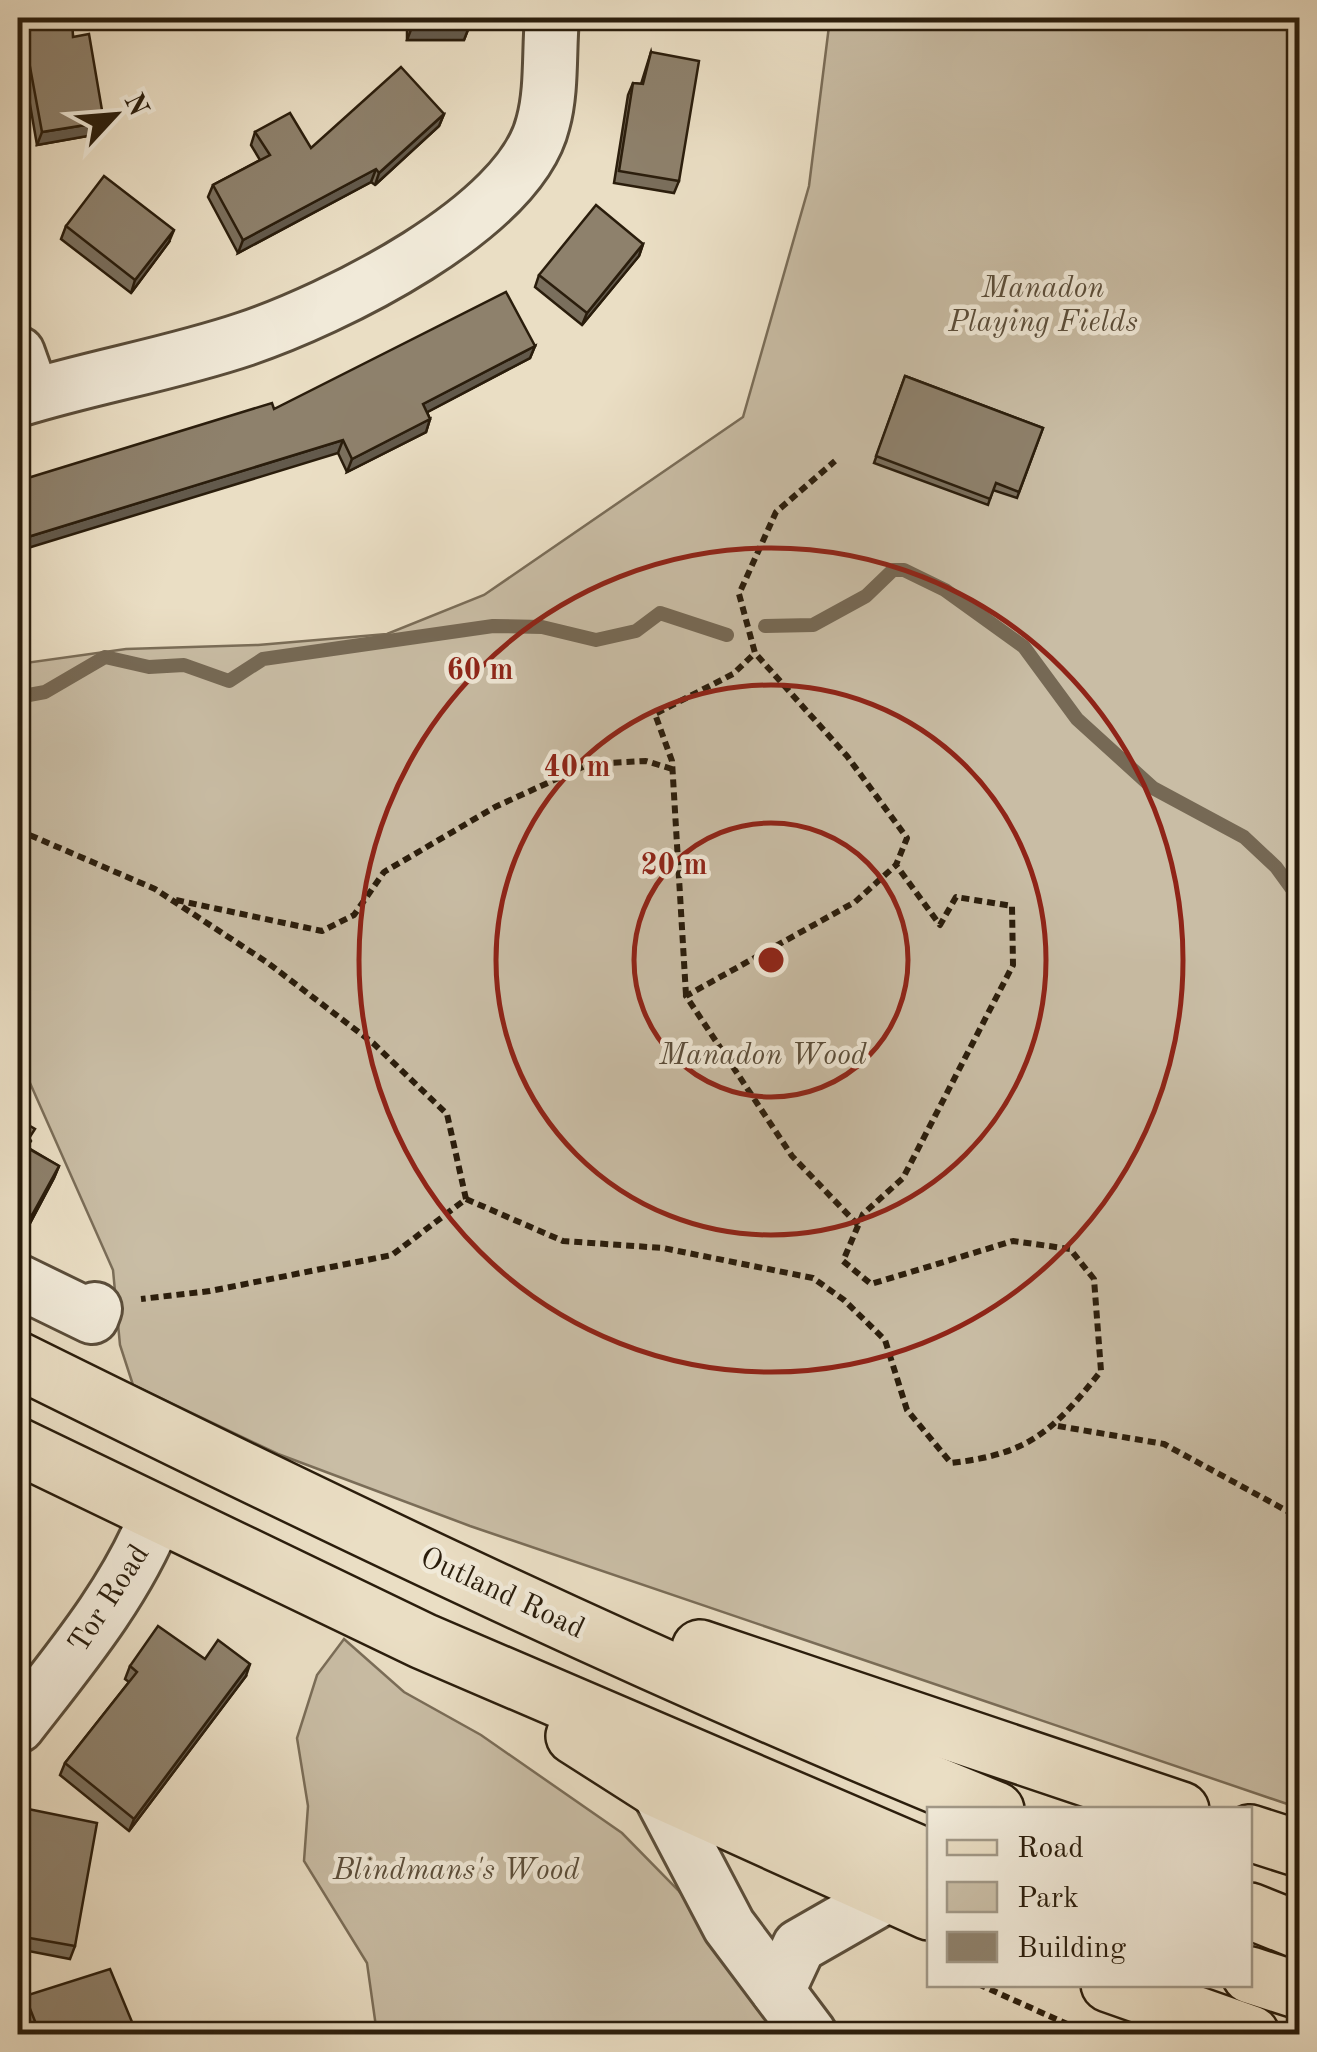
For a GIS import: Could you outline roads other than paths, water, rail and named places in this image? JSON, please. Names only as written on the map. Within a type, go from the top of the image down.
[{"type":"main road","name":"Outland Road","points":[[18,1360],[424,1556],[843,1746],[989,1807]]},
{"type":"main road","points":[[18,1446],[423,1641],[927,1857]]},
{"type":"main road","points":[[424,1556],[1172,1807]]},
{"type":"main road","points":[[423,1641],[657,1789],[909,1903]]},
{"type":"main road","points":[[1252,1834],[1300,1850]]},
{"type":"main road","points":[[1252,1912],[1300,1931]]},
{"type":"main road","points":[[1252,1976],[1300,1991]]},
{"type":"main road","points":[[1139,2006],[1251,2034]]},
{"type":"street","points":[[23,383],[242,340],[335,304],[479,216],[520,166],[543,125],[552,18]]},
{"type":"street","points":[[18,1281],[92,1317],[95,1309]]},
{"type":"street","name":"Tor Road","points":[[18,1726],[99,1620],[142,1550],[157,1514]]},
{"type":"street","points":[[657,1789],[729,1926],[810,2034]]},
{"type":"street","points":[[778,1991],[799,1946],[909,1903]]},
{"type":"waterway","points":[[765,626],[813,625],[866,596],[893,570],[904,570],[945,590],[1024,647],[1077,719],[1153,788],[1244,837],[1276,867],[1300,900]]},
{"type":"waterway","points":[[18,697],[45,692],[105,657],[149,667],[184,665],[229,681],[263,659],[493,626],[542,627],[596,640],[636,631],[660,613],[727,635]]},
{"type":"park label","name":"Manadon Playing Fields","points":[[1043,304]]},
{"type":"park label","name":"Manadon Wood","points":[[763,1054]]},
{"type":"park label","name":"Blindmans's Wood","points":[[456,1869]]}]
